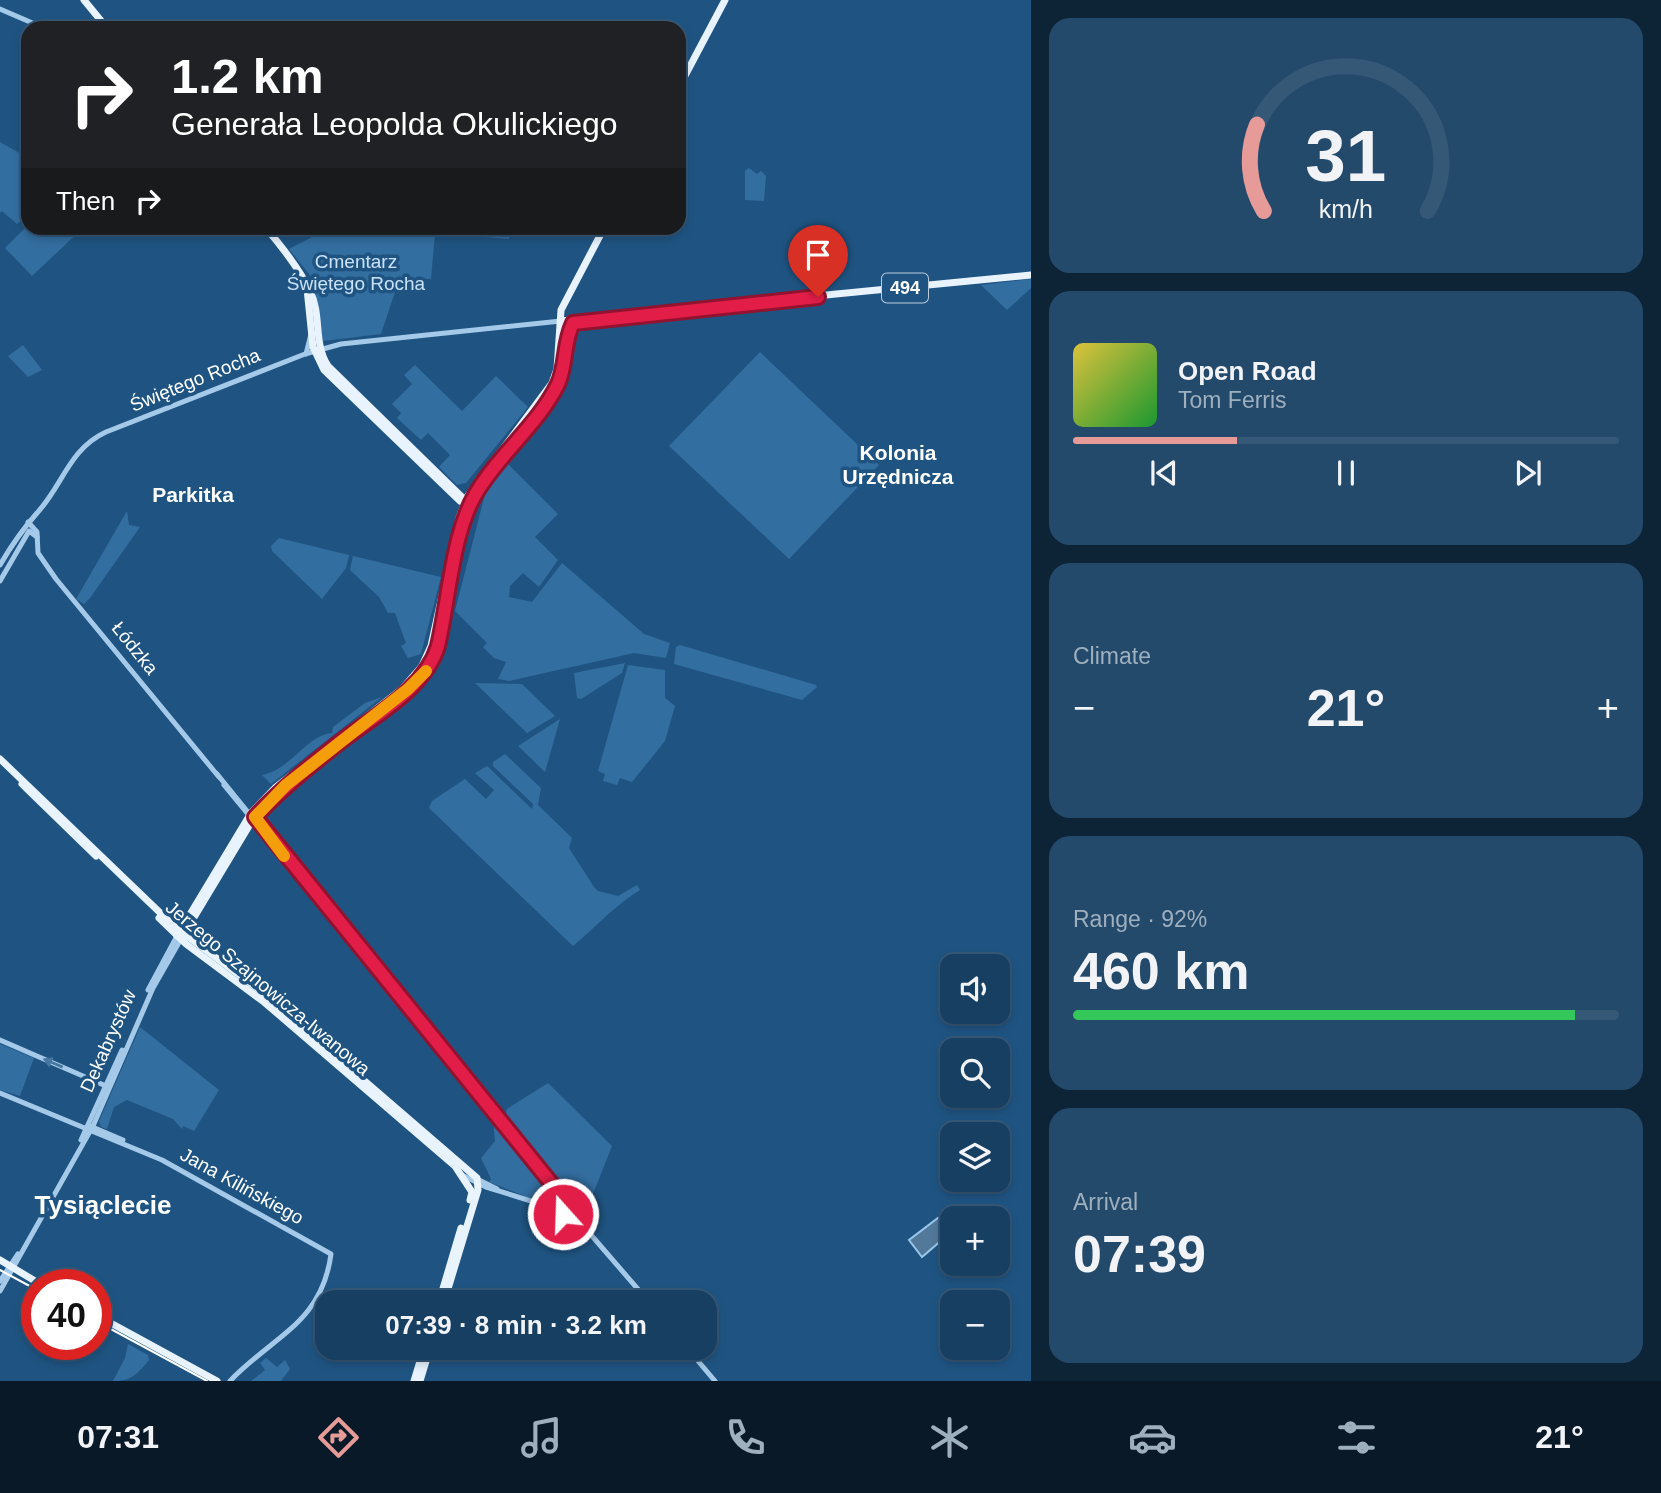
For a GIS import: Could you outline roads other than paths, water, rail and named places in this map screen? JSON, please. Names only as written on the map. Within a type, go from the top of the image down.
[{"type":"main road","points":[[84,0],[101,21]]},
{"type":"main road","points":[[686,74],[725,0]]},
{"type":"main road","points":[[272,235],[299,269],[312,296],[313,351],[454,493],[459,518]]},
{"type":"main road","points":[[181,935],[252,817],[286,785],[408,689],[425,671],[437,650],[467,503],[555,389],[562,370],[565,322],[563,308],[600,235]]},
{"type":"main road","name":"Świętego Rocha","points":[[565,322],[1031,275]]},
{"type":"main road","points":[[307,289],[313,351],[331,379],[467,503]]},
{"type":"main road","points":[[454,493],[465,491],[480,475],[552,383],[565,322]]},
{"type":"main road","points":[[181,935],[187,919],[252,817],[276,787],[401,689],[419,671],[431,648],[459,518],[480,475]]},
{"type":"main road","name":"Jerzego Szajnowicza-Iwanowa","points":[[0,759],[181,935]]},
{"type":"main road","name":"Jerzego Szajnowicza-Iwanowa","points":[[0,765],[181,935],[477,1181]]},
{"type":"main road","points":[[170,922],[187,919]]},
{"type":"main road","points":[[443,1290],[472,1192],[465,1173]]},
{"type":"main road","points":[[447,1290],[477,1181]]},
{"type":"main road","points":[[112,1324],[217,1381]]},
{"type":"main road","points":[[414,1381],[420,1360]]},
{"type":"main road","points":[[420,1381],[426,1360]]},
{"type":"street","points":[[0,9],[28,21]]},
{"type":"street","name":"Świętego Rocha","points":[[29,526],[83,445],[106,432],[313,351],[341,344],[565,322]]},
{"type":"street","name":"Świętego Rocha","points":[[313,351],[341,344]]},
{"type":"street","points":[[328,366],[331,348]]},
{"type":"street","points":[[0,565],[29,526]]},
{"type":"street","points":[[0,581],[29,526]]},
{"type":"street","name":"Łódzka","points":[[29,526],[37,537],[38,553],[56,579],[274,844],[565,1209]]},
{"type":"street","name":"Dekabrystów","points":[[0,1280],[7,1266],[18,1255],[90,1128],[153,988],[181,935]]},
{"type":"street","points":[[0,1040],[107,1088]]},
{"type":"street","name":"Jana Kilińskiego","points":[[0,1093],[166,1161],[331,1254],[326,1282],[312,1309],[230,1381]]},
{"type":"street","points":[[472,1192],[477,1181],[565,1209],[567,1218],[573,1214],[639,1290]]},
{"type":"street","name":"Dekabrystów","points":[[0,1291],[7,1266]]},
{"type":"street","points":[[697,1360],[715,1381]]},
{"type":"tram line","points":[[0,1270],[21,1281]]},
{"type":"tram line","points":[[112,1330],[207,1381]]},
{"type":"district","name":"Kolonia Urzędnicza","points":[[898,464]]},
{"type":"district","name":"Parkitka","points":[[193,494]]},
{"type":"district","name":"Tysiąclecie","points":[[103,1205]]},
{"type":"park label","name":"Cmentarz Świętego Rocha","points":[[356,272]]}]
